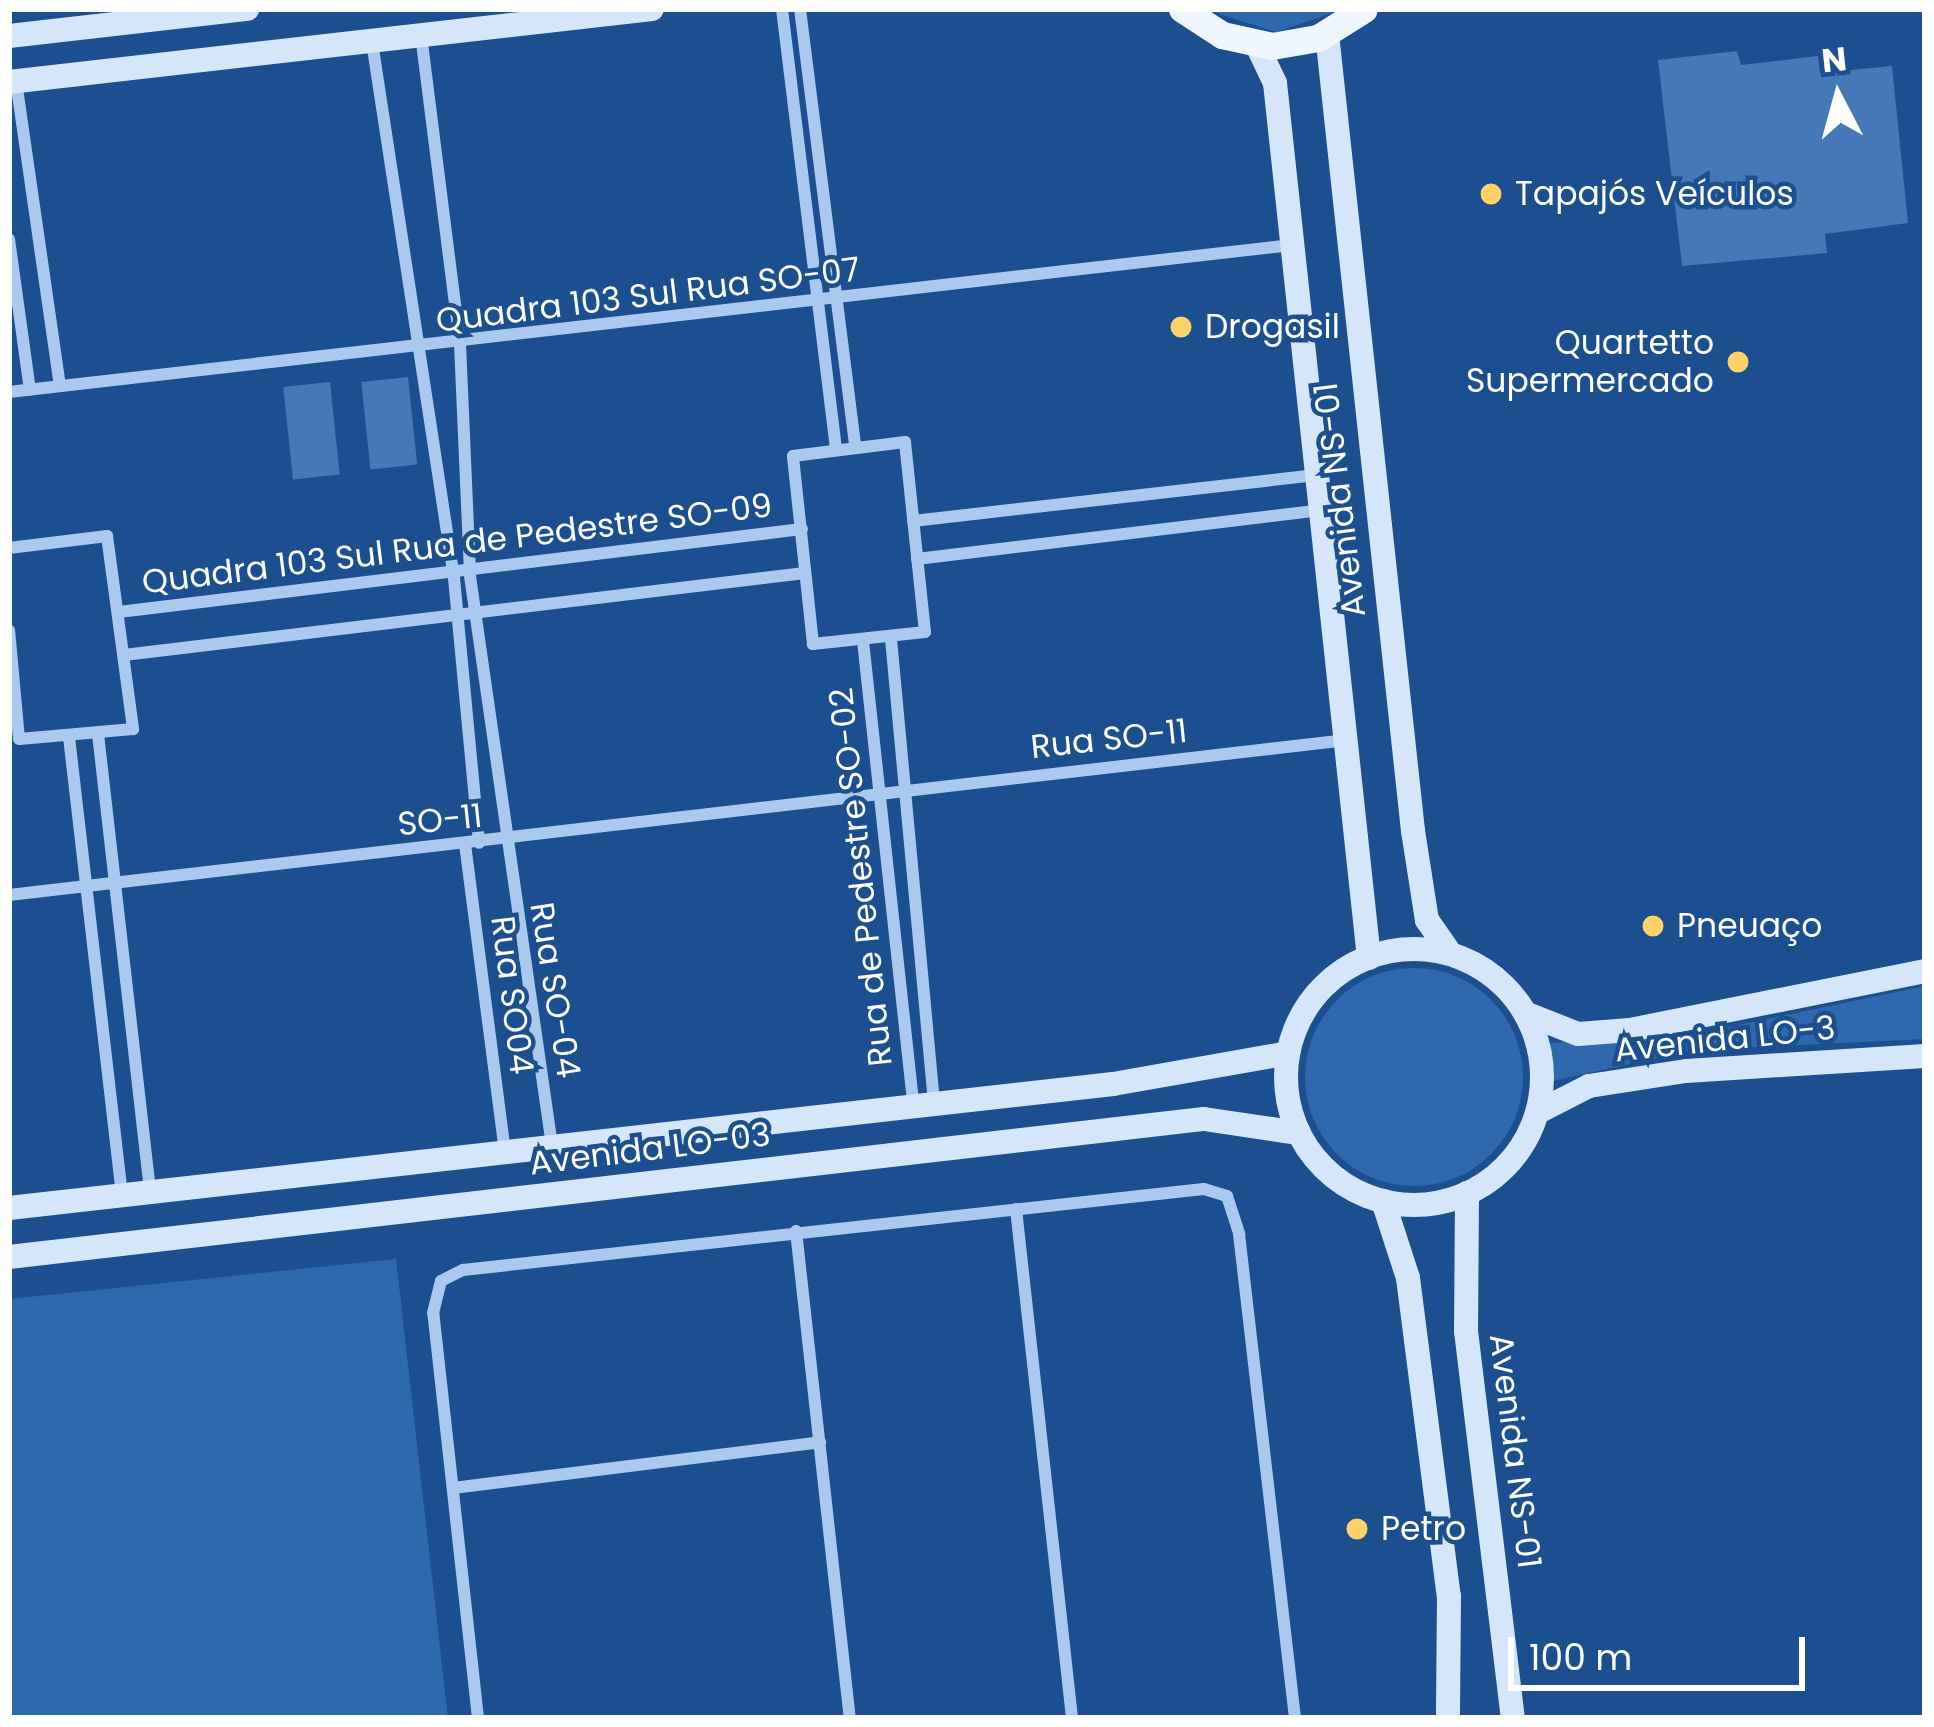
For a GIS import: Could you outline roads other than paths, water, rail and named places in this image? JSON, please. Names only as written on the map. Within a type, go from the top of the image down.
[{"type":"main road","points":[[1182,9],[1257,45],[1327,34],[1364,9]]},
{"type":"street","points":[[9,20],[10,36],[247,9]]},
{"type":"street","points":[[59,386],[13,81],[652,9]]},
{"type":"street","points":[[782,9],[822,303],[836,446]]},
{"type":"street","points":[[800,9],[856,444]]},
{"type":"street","name":"Avenida NS-01","points":[[1327,34],[1413,831],[1427,920],[1448,950]]},
{"type":"street","name":"Rua SO-04","points":[[421,35],[460,344],[474,611],[552,1147]]},
{"type":"street","name":"Rua SO04","points":[[372,40],[415,349],[459,614],[472,843],[505,1153]]},
{"type":"street","name":"Avenida NS-01","points":[[1257,45],[1275,83],[1369,958]]},
{"type":"street","points":[[9,239],[30,390]]},
{"type":"street","name":"Quadra 103 Sul Rua SO-07","points":[[9,392],[840,301],[1293,245]]},
{"type":"street","points":[[905,442],[926,632],[813,644],[793,456],[856,444],[905,442]]},
{"type":"street","points":[[913,521],[1319,475]]},
{"type":"street","points":[[917,559],[1323,510]]},
{"type":"street","name":"Quadra 103 Sul Rua de Pedestre SO-09","points":[[119,612],[454,578],[802,529]]},
{"type":"street","points":[[9,548],[106,536],[135,724],[98,734],[19,739],[9,632]]},
{"type":"street","name":"Quadra 103 Sul Rua de Pedestre SO-09","points":[[124,655],[806,573]]},
{"type":"street","name":"Rua de Pedestre SO-02","points":[[891,639],[923,1105]]},
{"type":"street","name":"Rua de Pedestre SO-02","points":[[863,641],[877,794],[923,1105]]},
{"type":"street","points":[[98,734],[150,1190]]},
{"type":"street","points":[[69,737],[122,1193]]},
{"type":"street","name":"Rua SO-11","points":[[877,794],[1347,740]]},
{"type":"street","name":"SO-11","points":[[9,895],[877,794]]},
{"type":"street","points":[[1448,950],[1501,982],[1527,1014],[1543,1078],[1538,1112],[1521,1149],[1467,1192],[1384,1201],[1336,1180],[1299,1133],[1288,1053],[1314,995],[1369,958],[1448,950]]},
{"type":"street","name":"Avenida LO-3","points":[[1527,1014],[1578,1034],[1630,1030],[1925,971]]},
{"type":"street","name":"Avenida LO-03","points":[[9,1208],[923,1105],[1288,1053]]},
{"type":"street","name":"Avenida LO-3","points":[[1538,1112],[1589,1086],[1686,1071],[1925,1056]]},
{"type":"street","name":"Avenida LO-03","points":[[9,1257],[1204,1119],[1299,1133]]},
{"type":"street","points":[[478,1718],[434,1313],[441,1281],[796,1231],[1204,1189],[1230,1200],[1294,1718]]},
{"type":"street","name":"Avenida NS-01","points":[[1467,1192],[1466,1331],[1514,1718]]},
{"type":"street","points":[[1384,1201],[1408,1278],[1441,1531],[1448,1718]]},
{"type":"street","points":[[1016,1209],[1072,1718]]},
{"type":"street","points":[[796,1231],[848,1718]]},
{"type":"street","points":[[453,1487],[820,1442]]},
{"type":"place","name":"Tapajós Veículos","points":[[1491,194]]},
{"type":"place","name":"Drogasil","points":[[1181,327]]},
{"type":"place","name":"Quartetto Supermercado","points":[[1738,362]]},
{"type":"place","name":"Pneuaço","points":[[1653,926]]},
{"type":"place","name":"Petro","points":[[1357,1529]]}]
